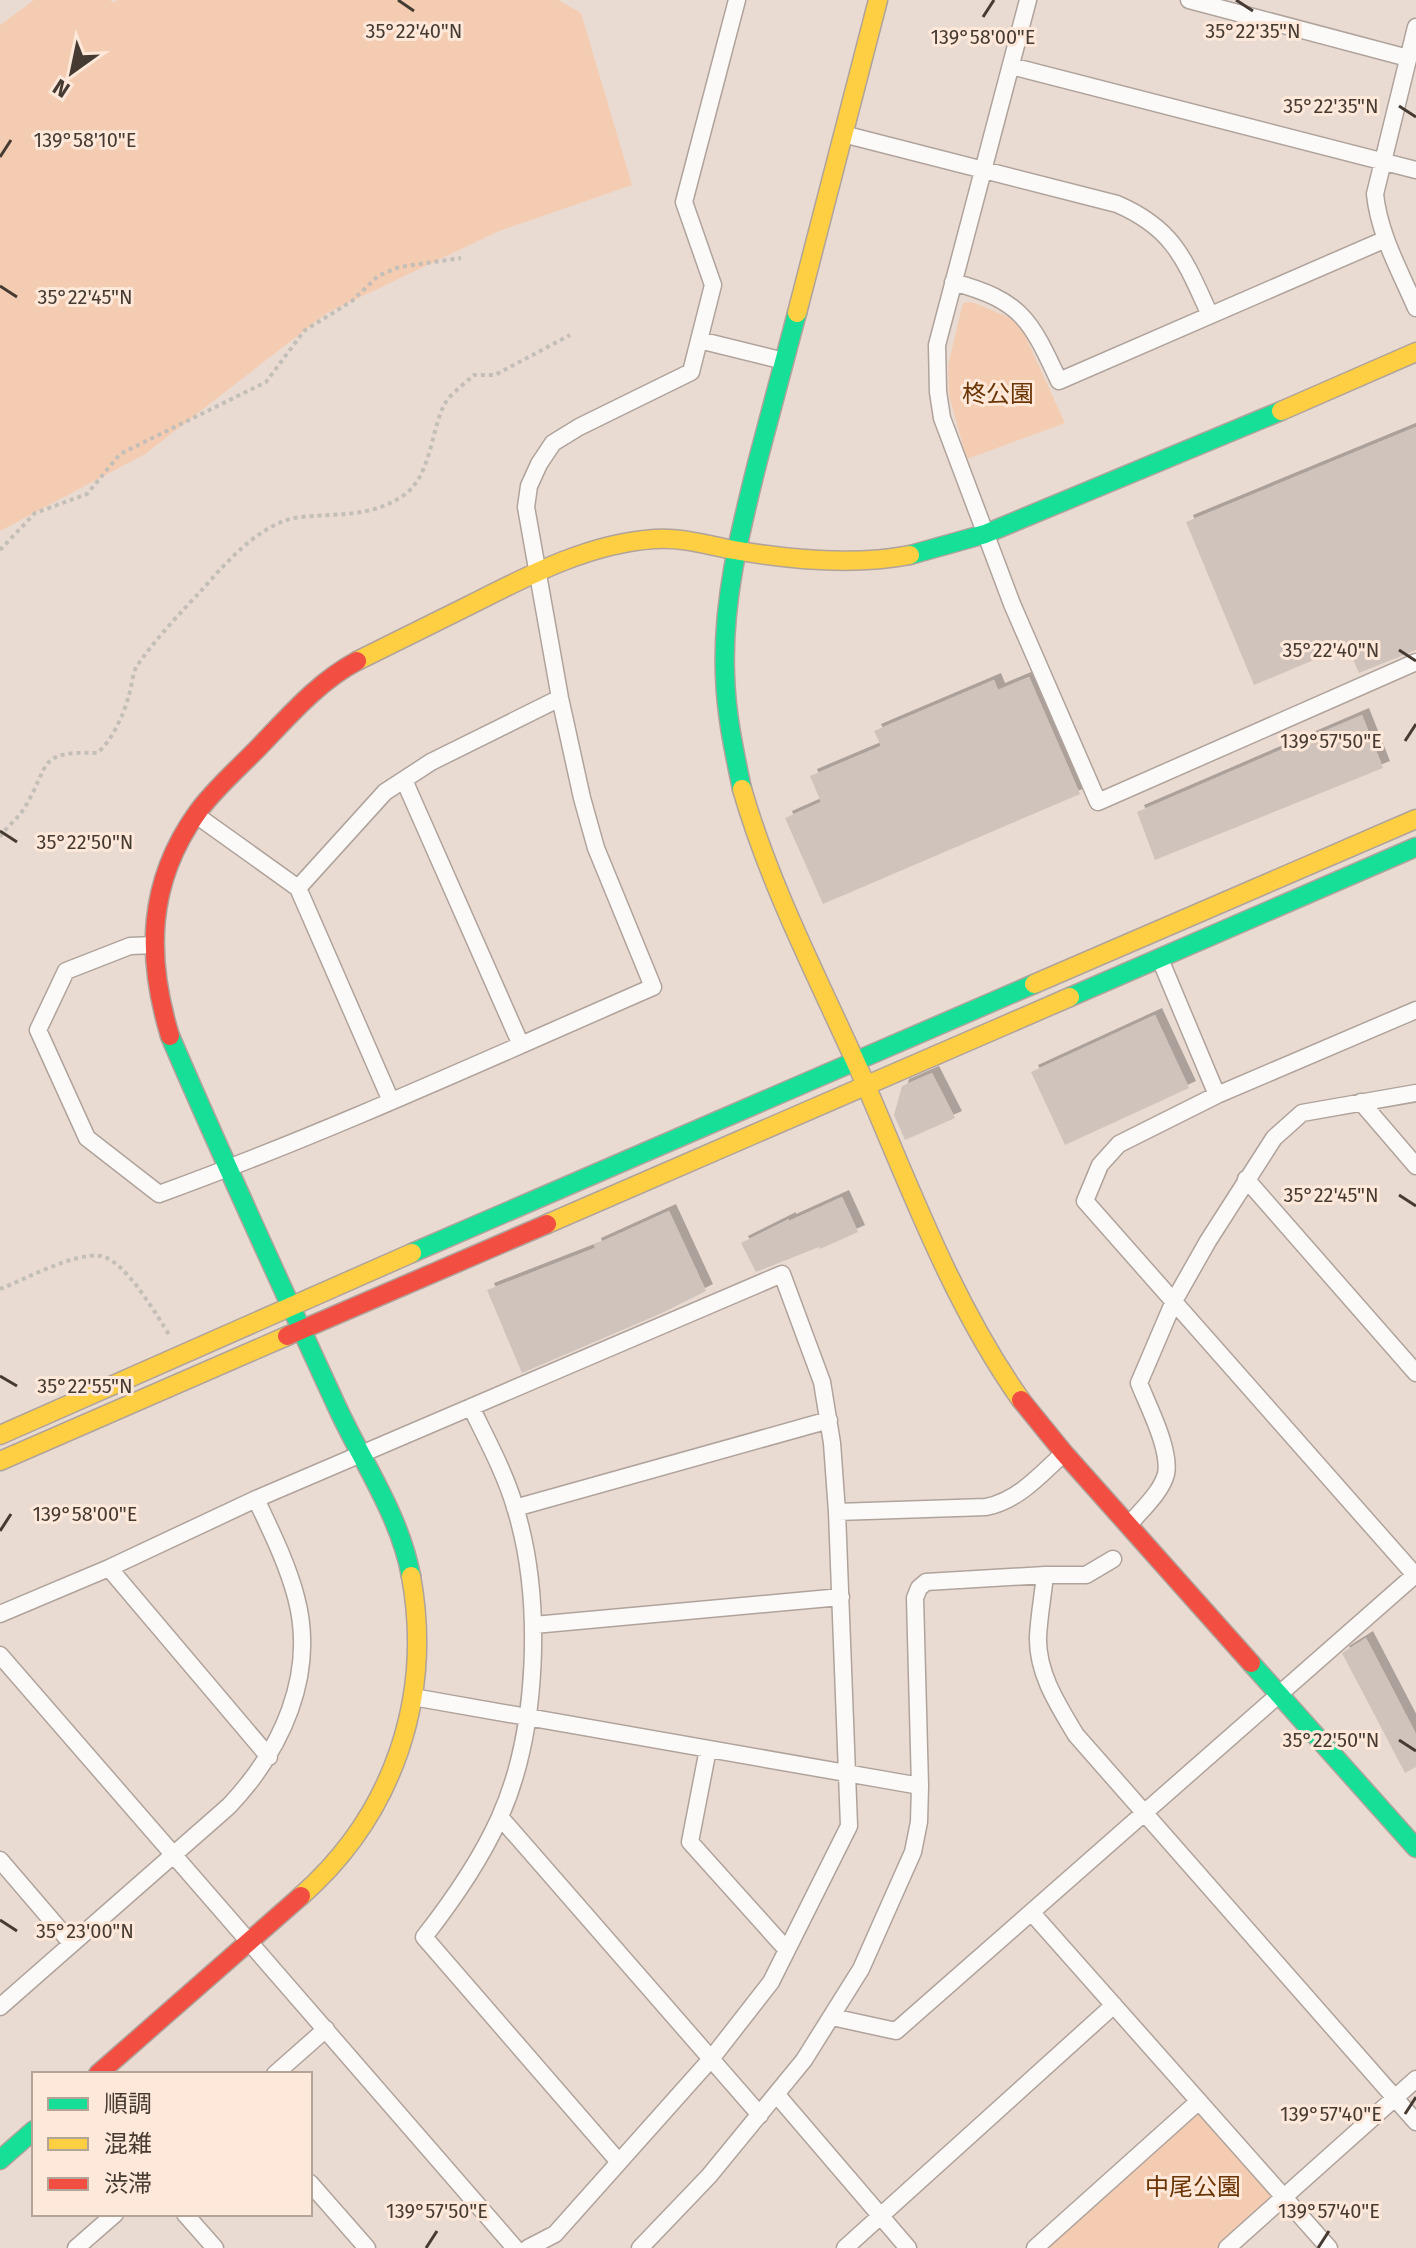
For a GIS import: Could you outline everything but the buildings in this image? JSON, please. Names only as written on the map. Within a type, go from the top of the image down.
[{"type":"street","points":[[155,945],[130,946],[66,971],[38,1030],[87,1138],[159,1194],[391,1101],[653,987],[596,848],[582,798],[560,698],[526,507],[529,486],[553,443],[691,372],[713,285],[684,202],[737,0]]},
{"type":"street","points":[[878,0],[735,550],[728,589],[724,658],[732,745],[756,841],[776,892],[967,1308],[1018,1395],[1064,1453],[1416,1848]]},
{"type":"street","points":[[1028,0],[937,345],[938,392],[942,418],[1012,604],[1098,802],[1416,662]]},
{"type":"street","points":[[1189,0],[1408,58]]},
{"type":"street","points":[[1416,27],[1375,194],[1386,239],[1416,308]]},
{"type":"street","points":[[1011,66],[1416,170]]},
{"type":"street","points":[[843,134],[1117,204],[1136,212],[1160,229],[1177,247],[1210,315]]},
{"type":"street","points":[[953,282],[1010,303],[1038,336],[1059,381],[1386,239]]},
{"type":"street","points":[[699,340],[784,361]]},
{"type":"street","points":[[100,2072],[320,1879],[352,1842],[378,1801],[399,1751],[413,1697],[418,1645],[415,1601],[400,1536],[290,1306],[169,1035],[160,998],[153,931],[156,907],[168,867],[196,815],[303,701],[348,666],[536,571],[620,544],[655,539],[689,540],[735,550],[839,561],[875,561],[908,555],[985,534],[1198,447],[1416,352]]},
{"type":"street","points":[[298,888],[385,792],[431,762],[560,698]]},
{"type":"street","points":[[404,780],[521,1045]]},
{"type":"street","points":[[196,815],[298,888],[391,1101]]},
{"type":"street","points":[[0,1435],[290,1306],[1416,819]]},
{"type":"street","points":[[0,1461],[1416,847]]},
{"type":"street","points":[[1160,959],[1217,1095]]},
{"type":"street","points":[[832,2017],[896,2031],[1416,1574],[1085,1201],[1100,1165],[1119,1144],[1217,1095],[1416,1010]]},
{"type":"street","points":[[1129,1525],[1156,1493],[1166,1474],[1166,1454],[1139,1383],[1174,1301],[1246,1179],[1274,1138],[1302,1113],[1416,1093]]},
{"type":"street","points":[[1361,1102],[1416,1166]]},
{"type":"street","points":[[1246,1179],[1416,1373]]},
{"type":"street","points":[[0,1614],[109,1568],[256,1499],[782,1274],[822,1382],[829,1420],[837,1512],[849,1826],[771,1982],[711,2059],[555,2234],[528,2248]]},
{"type":"street","points":[[471,1407],[496,1458],[515,1508],[531,1579],[534,1625],[526,1717],[500,1817],[463,1884],[424,1937],[619,2162]]},
{"type":"street","points":[[515,1508],[829,1420]]},
{"type":"street","points":[[837,1512],[1002,1504],[1017,1496],[1064,1453]]},
{"type":"street","points":[[0,2007],[229,1806],[269,1757],[295,1698],[301,1667],[302,1634],[289,1572],[256,1499]]},
{"type":"street","points":[[640,2248],[709,2176],[804,2060],[861,1969],[913,1852],[919,1822],[920,1786],[915,1598],[919,1588],[926,1582],[1086,1575],[1113,1559]]},
{"type":"street","points":[[109,1568],[269,1757]]},
{"type":"street","points":[[1045,1575],[1039,1656],[1048,1685],[1076,1735],[1416,2122]]},
{"type":"street","points":[[534,1625],[841,1597]]},
{"type":"street","points":[[0,1655],[515,2248]]},
{"type":"street","points":[[413,1697],[920,1786]]},
{"type":"street","points":[[708,1749],[690,1842],[787,1950]]},
{"type":"street","points":[[500,1817],[760,2115]]},
{"type":"street","points":[[0,1860],[72,1944]]},
{"type":"street","points":[[1032,1913],[1329,2248]]},
{"type":"street","points":[[845,2248],[1114,2005]]},
{"type":"street","points":[[277,2072],[326,2029]]},
{"type":"street","points":[[1227,2248],[1416,2079]]},
{"type":"street","points":[[777,2095],[908,2248]]},
{"type":"street","points":[[1035,2248],[1199,2101]]},
{"type":"street","points":[[0,2160],[32,2132]]},
{"type":"street","points":[[312,2185],[367,2248]]},
{"type":"street","points":[[76,2248],[113,2216]]},
{"type":"street","points":[[187,2216],[215,2248]]},
{"type":"path","points":[[0,550],[35,513],[87,494],[120,454],[266,382],[304,331],[352,301],[378,276],[399,267],[461,258]]},
{"type":"path","points":[[0,837],[26,805],[47,761],[64,753],[97,753],[102,749],[129,699],[138,665],[201,591],[250,543],[275,525],[298,517],[355,514],[403,496],[417,480],[443,407],[456,392],[474,375],[495,375],[570,335]]},
{"type":"path","points":[[0,1289],[78,1257],[103,1256],[124,1271],[182,1355]]},
{"type":"green space","points":[[34,0],[110,0],[114,3],[118,0],[558,0],[581,13],[632,185],[499,231],[327,313],[145,454],[0,531],[0,25]]},
{"type":"green space","name":"柊公園","points":[[972,302],[1008,317],[1022,329],[1065,423],[967,459],[949,396],[948,365],[963,303]]},
{"type":"green space","name":"中尾公園","points":[[1199,2101],[1284,2197],[1227,2248],[1035,2248]]},
{"type":"traffic: fast","points":[[742,789],[726,690],[729,593],[758,460],[797,313]]},
{"type":"traffic: fast","points":[[910,555],[985,534],[1281,411]]},
{"type":"traffic: fast","points":[[1070,997],[1416,847]]},
{"type":"traffic: fast","points":[[412,1253],[1034,984]]},
{"type":"traffic: fast","points":[[170,1036],[338,1409],[390,1511],[411,1576]]},
{"type":"traffic: fast","points":[[1251,1663],[1416,1848]]},
{"type":"traffic: fast","points":[[0,2160],[32,2132]]},
{"type":"traffic: slow","points":[[797,313],[878,0]]},
{"type":"traffic: slow","points":[[1281,411],[1416,352]]},
{"type":"traffic: slow","points":[[357,661],[560,562],[631,542],[675,539],[800,559],[866,560],[910,555]]},
{"type":"traffic: slow","points":[[742,789],[781,898],[933,1241],[973,1323],[1021,1400]]},
{"type":"traffic: slow","points":[[1034,984],[1416,819]]},
{"type":"traffic: slow","points":[[547,1224],[1070,997]]},
{"type":"traffic: slow","points":[[0,1435],[412,1253]]},
{"type":"traffic: slow","points":[[0,1461],[287,1336]]},
{"type":"traffic: slow","points":[[301,1896],[333,1864],[361,1828],[382,1791],[399,1751],[410,1709],[416,1666],[416,1621],[411,1576]]},
{"type":"traffic: jam","points":[[170,1036],[157,978],[156,921],[160,893],[180,839],[211,796],[293,711],[330,678],[357,661]]},
{"type":"traffic: jam","points":[[287,1336],[547,1224]]},
{"type":"traffic: jam","points":[[1021,1400],[1064,1453],[1251,1663]]},
{"type":"traffic: jam","points":[[100,2072],[301,1896]]}]
